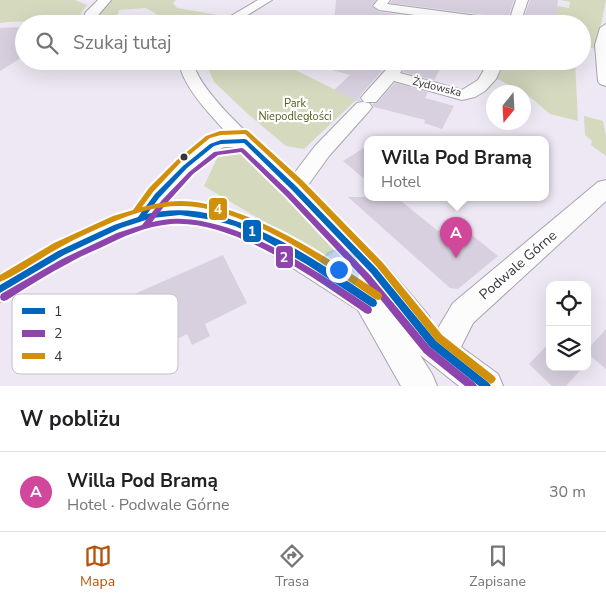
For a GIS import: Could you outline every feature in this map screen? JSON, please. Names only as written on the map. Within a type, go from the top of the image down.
[{"type":"street","points":[[90,15],[105,0]]},
{"type":"street","points":[[428,15],[435,0]]},
{"type":"street","points":[[517,15],[522,0]]},
{"type":"street","points":[[240,2],[261,3]]},
{"type":"street","points":[[239,15],[261,3]]},
{"type":"street","points":[[381,3],[417,15]]},
{"type":"street","points":[[606,28],[602,44],[606,81]]},
{"type":"street","points":[[187,70],[194,82],[245,141],[374,270],[438,348]]},
{"type":"street","points":[[294,188],[306,176],[322,151],[395,70]]},
{"type":"street","name":"Żydowska","points":[[391,75],[462,95],[478,91],[489,78],[493,70]]},
{"type":"street","points":[[140,219],[157,196],[174,178],[212,145],[221,142],[245,141]]},
{"type":"street","name":"Podwale Górne","points":[[438,348],[463,314],[606,188]]},
{"type":"street","points":[[0,289],[61,253],[119,226],[140,219],[180,213],[221,217],[242,225],[272,241],[366,299],[438,348],[486,386]]},
{"type":"street","points":[[366,299],[420,386]]},
{"type":"green space","points":[[0,0],[75,0],[87,5],[81,15],[15,15],[15,22],[0,23]]},
{"type":"green space","points":[[108,0],[176,0],[173,3],[177,8],[218,15],[158,15],[146,8],[119,10],[118,15],[98,15]]},
{"type":"green space","points":[[560,0],[606,0],[596,49],[591,48],[591,15],[554,15],[557,6],[569,8],[570,2]]},
{"type":"green space","name":"Park Niepodległości","points":[[209,70],[295,70],[356,100],[304,149],[286,146],[214,82]]},
{"type":"green space","points":[[502,70],[575,70],[578,121],[550,114],[531,98],[531,85],[509,85],[497,79]]},
{"type":"green space","points":[[584,116],[603,121],[606,136],[606,156],[591,145],[592,141],[585,135]]},
{"type":"green space","points":[[242,151],[335,251],[325,258],[204,186],[219,154]]},
{"type":"building","points":[[336,0],[376,0],[371,6],[379,12],[400,15],[335,15]]},
{"type":"building","points":[[392,0],[514,0],[509,15],[484,15],[390,3]]},
{"type":"building","points":[[530,0],[558,0],[556,15],[525,15]]},
{"type":"building","points":[[15,27],[15,62],[0,71],[0,28]]},
{"type":"building","points":[[332,70],[383,70],[362,93],[359,98],[361,101],[357,101],[334,90],[350,75]]},
{"type":"building","points":[[404,70],[440,70],[434,80],[403,72]]},
{"type":"building","points":[[395,83],[428,92],[425,98],[454,106],[442,129],[424,123],[425,120],[374,107],[372,104],[377,103]]},
{"type":"building","points":[[364,148],[364,178],[343,161]]},
{"type":"building","points":[[348,197],[364,197],[364,201],[401,201],[438,231],[442,229],[452,237],[463,228],[498,256],[458,289],[450,288]]},
{"type":"building","points":[[223,255],[247,303],[205,324],[210,336],[192,345],[187,334],[178,339],[178,294],[134,294]]},
{"type":"building","points":[[606,329],[606,369],[591,356],[591,346]]},
{"type":"building","points":[[546,346],[546,371],[579,371],[566,386],[552,386],[529,364]]},
{"type":"transit line","name":"4","points":[[0,279],[57,245],[115,218],[135,212],[151,190],[179,161],[208,137],[220,133],[246,132],[300,182],[380,265],[439,338],[491,379]]},
{"type":"transit line","name":"1","points":[[0,289],[61,253],[119,226],[140,219],[157,196],[185,167],[212,145],[221,142],[245,141],[294,188],[374,271],[433,344],[486,386]]},
{"type":"transit line","name":"2","points":[[4,297],[65,261],[122,234],[144,227],[191,173],[216,153],[242,150],[288,194],[367,277],[427,350],[472,386]]},
{"type":"transit line","name":"4","points":[[113,219],[161,205],[181,203],[215,208],[264,227],[336,268],[378,296]]},
{"type":"transit line","name":"1","points":[[116,227],[143,218],[180,212],[213,217],[261,235],[309,261],[373,303]]},
{"type":"transit line","name":"2","points":[[119,235],[145,227],[181,221],[213,226],[236,234],[283,256],[368,310]]},
{"type":"place","name":"Willa Pod Bramą","points":[[456,258]]}]
